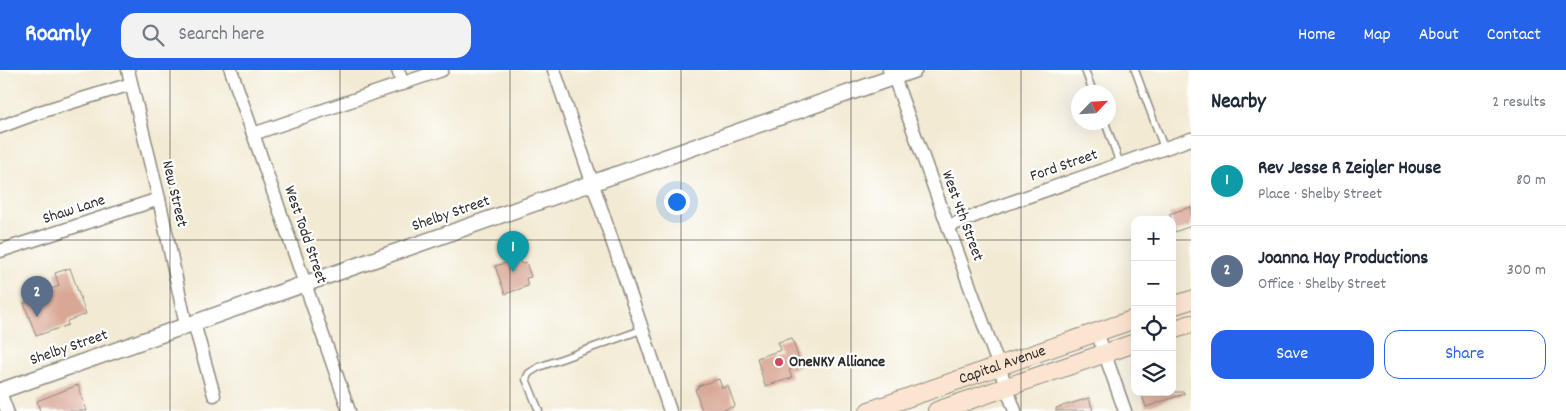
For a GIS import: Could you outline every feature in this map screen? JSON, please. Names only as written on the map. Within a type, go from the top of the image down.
[{"type":"main road","points":[[1176,305],[1191,300]]},
{"type":"main road","name":"Capital Avenue","points":[[869,411],[1131,320]]},
{"type":"main road","points":[[1176,329],[1191,324]]},
{"type":"main road","name":"Capital Avenue","points":[[937,411],[1131,344]]},
{"type":"street","name":"New Street","points":[[128,70],[190,324],[214,395]]},
{"type":"street","name":"West Todd Street","points":[[231,70],[349,411]]},
{"type":"street","points":[[398,70],[403,84]]},
{"type":"street","points":[[253,134],[442,70]]},
{"type":"street","points":[[554,70],[670,411]]},
{"type":"street","name":"Shelby Street","points":[[0,391],[591,183],[892,72],[914,70]]},
{"type":"street","name":"West 4th Street","points":[[892,72],[1015,411]]},
{"type":"street","points":[[0,127],[40,112],[131,84]]},
{"type":"street","name":"Ford Street","points":[[949,226],[1191,139]]},
{"type":"street","name":"Shaw Lane","points":[[0,251],[158,199]]},
{"type":"street","points":[[1097,332],[1125,411]]},
{"type":"street","points":[[0,391],[7,411]]},
{"type":"lane","points":[[1085,70],[1090,85]]},
{"type":"lane","points":[[1135,70],[1164,148]]},
{"type":"lane","points":[[1108,130],[1120,164]]},
{"type":"lane","points":[[538,411],[526,379],[528,373],[539,367],[641,330]]},
{"type":"building","points":[[1191,207],[1191,226],[1176,232],[1176,216],[1170,216],[1169,214]]},
{"type":"building","points":[[519,259],[521,264],[526,262],[531,277],[526,278],[528,286],[505,294],[495,266]]},
{"type":"building","points":[[70,268],[86,314],[67,321],[68,325],[36,336],[24,303],[39,298],[38,294],[59,286],[55,273]]},
{"type":"building","name":"OneNKY Alliance","points":[[792,338],[801,366],[789,370],[792,378],[765,386],[757,358],[781,350],[778,342]]},
{"type":"building","points":[[719,379],[722,388],[728,386],[735,406],[720,411],[702,411],[695,389],[698,386]]},
{"type":"building","points":[[78,385],[87,411],[40,411],[37,401]]},
{"type":"building","points":[[1176,392],[1184,392],[1184,394],[1146,407],[1142,396],[1176,396]]},
{"type":"building","points":[[1089,398],[1093,411],[1056,411],[1056,408]]},
{"type":"place","name":"Rev Jesse R Zeigler House","points":[[513,272]]},
{"type":"place","name":"Joanna Hay Productions","points":[[37,317]]},
{"type":"place","name":"OneNKY Alliance","points":[[779,362]]}]
